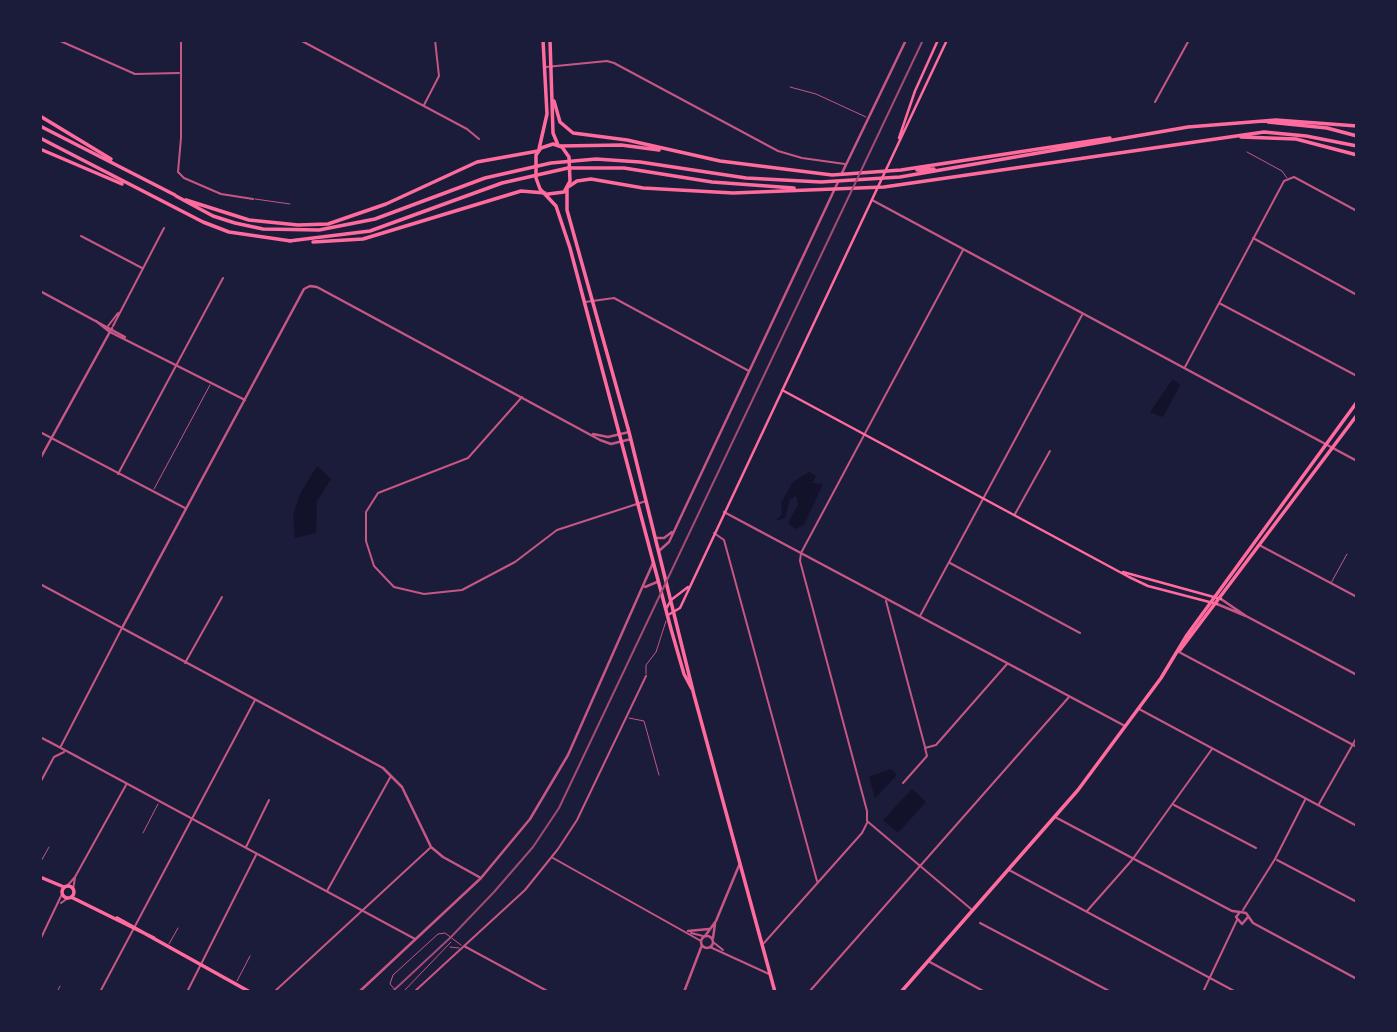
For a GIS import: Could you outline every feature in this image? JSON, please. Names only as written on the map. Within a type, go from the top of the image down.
[{"type":"main road","points":[[543,40],[547,114],[538,150],[536,174],[556,206],[585,302],[684,674],[694,695]]},
{"type":"main road","points":[[550,40],[553,66],[553,135],[570,162],[567,210],[631,439],[694,695],[775,992]]},
{"type":"main road","points":[[896,148],[915,91],[938,40]]},
{"type":"main road","points":[[668,615],[680,608],[947,40]]},
{"type":"main road","points":[[554,101],[560,122],[573,133],[627,140],[720,161],[832,175],[892,172],[1188,127],[1255,121],[1357,127]]},
{"type":"main road","points":[[40,117],[213,216],[263,229],[319,230],[347,226],[395,213],[514,170],[580,160],[640,162],[768,180],[889,178],[1188,127]]},
{"type":"main road","points":[[1255,121],[1327,128],[1357,136]]},
{"type":"main road","points":[[40,126],[135,173]]},
{"type":"main road","points":[[40,149],[229,232],[289,241],[363,239],[521,191],[558,195],[577,181],[591,179],[678,190],[733,193],[826,190],[884,187],[1273,132],[1357,146]]},
{"type":"main road","points":[[1228,137],[1296,139],[1357,156]]},
{"type":"main road","points":[[40,138],[144,193]]},
{"type":"main road","points":[[176,196],[221,214],[250,220],[298,225],[328,223],[386,204],[477,162],[538,150],[552,144],[621,145],[685,154]]},
{"type":"main road","points":[[901,170],[967,166]]},
{"type":"main road","points":[[289,241],[370,231],[520,178],[580,168],[624,168],[712,182],[813,190]]},
{"type":"main road","points":[[782,390],[1149,586],[1217,604]]},
{"type":"main road","points":[[1179,652],[1186,635],[1357,402]]},
{"type":"main road","points":[[901,992],[1055,817],[1357,415]]},
{"type":"main road","points":[[1123,572],[1221,599]]},
{"type":"main road","points":[[666,609],[671,600],[688,587]]},
{"type":"main road","points":[[40,877],[66,887],[81,900],[250,992]]},
{"type":"main road","points":[[55,885],[62,893],[71,894]]},
{"type":"main road","points":[[62,893],[66,887]]},
{"type":"street","points":[[58,40],[135,74],[181,73]]},
{"type":"street","points":[[181,40],[181,138],[178,172],[184,178],[221,194],[253,199]]},
{"type":"street","points":[[300,40],[467,129],[479,139]]},
{"type":"street","points":[[424,106],[439,76],[435,40]]},
{"type":"street","points":[[659,551],[668,544],[906,40]]},
{"type":"street","points":[[1155,102],[1189,40]]},
{"type":"street","points":[[546,67],[614,63],[786,154],[846,164]]},
{"type":"street","points":[[1184,368],[1288,177],[1357,211]]},
{"type":"street","points":[[872,200],[1357,461]]},
{"type":"street","points":[[40,459],[164,228]]},
{"type":"street","points":[[81,236],[143,268]]},
{"type":"street","points":[[1253,238],[1357,295]]},
{"type":"street","points":[[763,944],[862,833],[867,821],[867,810],[800,561],[801,553],[964,249]]},
{"type":"street","points":[[118,474],[223,278]]},
{"type":"street","points":[[61,746],[304,289],[317,287],[607,443],[631,439]]},
{"type":"street","points":[[40,291],[245,400]]},
{"type":"street","points":[[585,302],[614,298],[750,371]]},
{"type":"street","points":[[1219,303],[1356,376]]},
{"type":"street","points":[[920,617],[1083,313]]},
{"type":"street","points":[[522,397],[468,458],[378,493],[366,512],[366,541],[373,566],[394,587],[424,594],[462,590],[515,562],[557,530],[647,501]]},
{"type":"street","points":[[40,432],[186,509]]},
{"type":"street","points":[[593,434],[608,437],[629,432]]},
{"type":"street","points":[[1015,514],[1050,451]]},
{"type":"street","points":[[724,512],[1125,726]]},
{"type":"street","points":[[656,537],[667,537],[674,530]]},
{"type":"street","points":[[715,533],[724,540],[817,881]]},
{"type":"street","points":[[1261,546],[1357,597]]},
{"type":"street","points":[[359,992],[481,878],[530,819],[553,783],[645,587],[654,562]]},
{"type":"street","points":[[949,562],[1080,633]]},
{"type":"street","points":[[645,587],[659,583]]},
{"type":"street","points":[[40,584],[391,775],[402,787],[431,847],[443,858],[481,878]]},
{"type":"street","points":[[185,663],[222,597]]},
{"type":"street","points":[[885,598],[927,755],[903,783]]},
{"type":"street","points":[[1221,599],[1247,616],[1357,675]]},
{"type":"street","points":[[1217,604],[1247,616]]},
{"type":"street","points":[[1179,652],[1357,747]]},
{"type":"street","points":[[925,748],[936,745],[1007,664]]},
{"type":"street","points":[[414,992],[526,890],[552,858],[577,820],[646,676]]},
{"type":"street","points":[[809,992],[1069,696]]},
{"type":"street","points":[[100,992],[255,700]]},
{"type":"street","points":[[1138,709],[1357,826]]},
{"type":"street","points":[[40,737],[61,746],[78,758]]},
{"type":"street","points":[[1318,805],[1357,737]]},
{"type":"street","points":[[48,741],[415,939]]},
{"type":"street","points":[[51,744],[54,757]]},
{"type":"street","points":[[1086,912],[1132,860],[1213,748]]},
{"type":"street","points":[[40,783],[54,757],[65,752]]},
{"type":"street","points":[[327,891],[391,775]]},
{"type":"street","points":[[66,887],[75,877],[127,784]]},
{"type":"street","points":[[1203,992],[1236,927],[1240,912],[1247,906],[1275,859],[1306,799]]},
{"type":"street","points":[[246,848],[269,800]]},
{"type":"street","points":[[1173,805],[1255,848]]},
{"type":"street","points":[[1055,817],[1132,860],[1232,911],[1248,916],[1253,923],[1357,979]]},
{"type":"street","points":[[867,821],[972,910]]},
{"type":"street","points":[[274,992],[431,847]]},
{"type":"street","points":[[187,992],[256,854]]},
{"type":"street","points":[[552,858],[689,932],[709,947],[724,951],[770,974]]},
{"type":"street","points":[[1275,859],[1357,902]]},
{"type":"street","points":[[684,992],[699,958],[705,936],[716,920],[740,863]]},
{"type":"street","points":[[1008,869],[1236,992]]},
{"type":"street","points":[[60,903],[71,894],[75,877]]},
{"type":"street","points":[[40,940],[60,903],[62,893]]},
{"type":"street","points":[[1244,923],[1248,916],[1247,906]]},
{"type":"street","points":[[1232,911],[1237,919],[1244,923]]},
{"type":"street","points":[[699,958],[713,941],[716,920]]},
{"type":"street","points":[[981,923],[1111,992]]},
{"type":"street","points":[[1236,927],[1253,923]]},
{"type":"street","points":[[689,932],[711,928]]},
{"type":"street","points":[[689,932],[705,936],[724,951]]},
{"type":"street","points":[[463,946],[549,992]]},
{"type":"street","points":[[928,961],[985,992]]},
{"type":"lane","points":[[790,87],[816,94],[868,118]]},
{"type":"lane","points":[[1247,152],[1288,177]]},
{"type":"lane","points":[[253,199],[290,204]]},
{"type":"lane","points":[[153,491],[212,382]]},
{"type":"lane","points":[[1331,583],[1346,554]]},
{"type":"lane","points":[[646,676],[646,665],[656,652],[668,615]]},
{"type":"lane","points":[[626,717],[644,722],[659,775]]},
{"type":"lane","points":[[143,833],[159,802]]},
{"type":"lane","points":[[40,863],[49,847]]},
{"type":"lane","points":[[168,946],[178,928]]},
{"type":"lane","points":[[397,992],[390,984],[393,975],[438,934],[445,933],[463,946]]},
{"type":"lane","points":[[403,992],[404,988],[448,948],[452,940]]},
{"type":"lane","points":[[448,948],[460,948]]},
{"type":"lane","points":[[236,983],[250,956]]},
{"type":"lane","points":[[57,992],[60,986]]},
{"type":"lane","points":[[394,989],[404,988]]},
{"type":"shaded area","points":[[1173,379],[1180,385],[1163,417],[1150,412]]},
{"type":"shaded area","points":[[317,466],[331,479],[317,501],[316,533],[295,538],[293,515],[300,494]]},
{"type":"shaded area","points":[[809,472],[816,476],[812,483],[823,484],[804,525],[795,529],[788,523],[798,504],[796,496],[790,499],[785,518],[776,521],[782,514],[781,503],[793,482]]},
{"type":"shaded area","points":[[891,769],[897,775],[875,798],[869,777]]},
{"type":"shaded area","points":[[912,789],[926,802],[898,833],[883,820]]},
{"type":"railway","points":[[392,992],[494,892],[533,847],[559,808],[923,40]]}]
